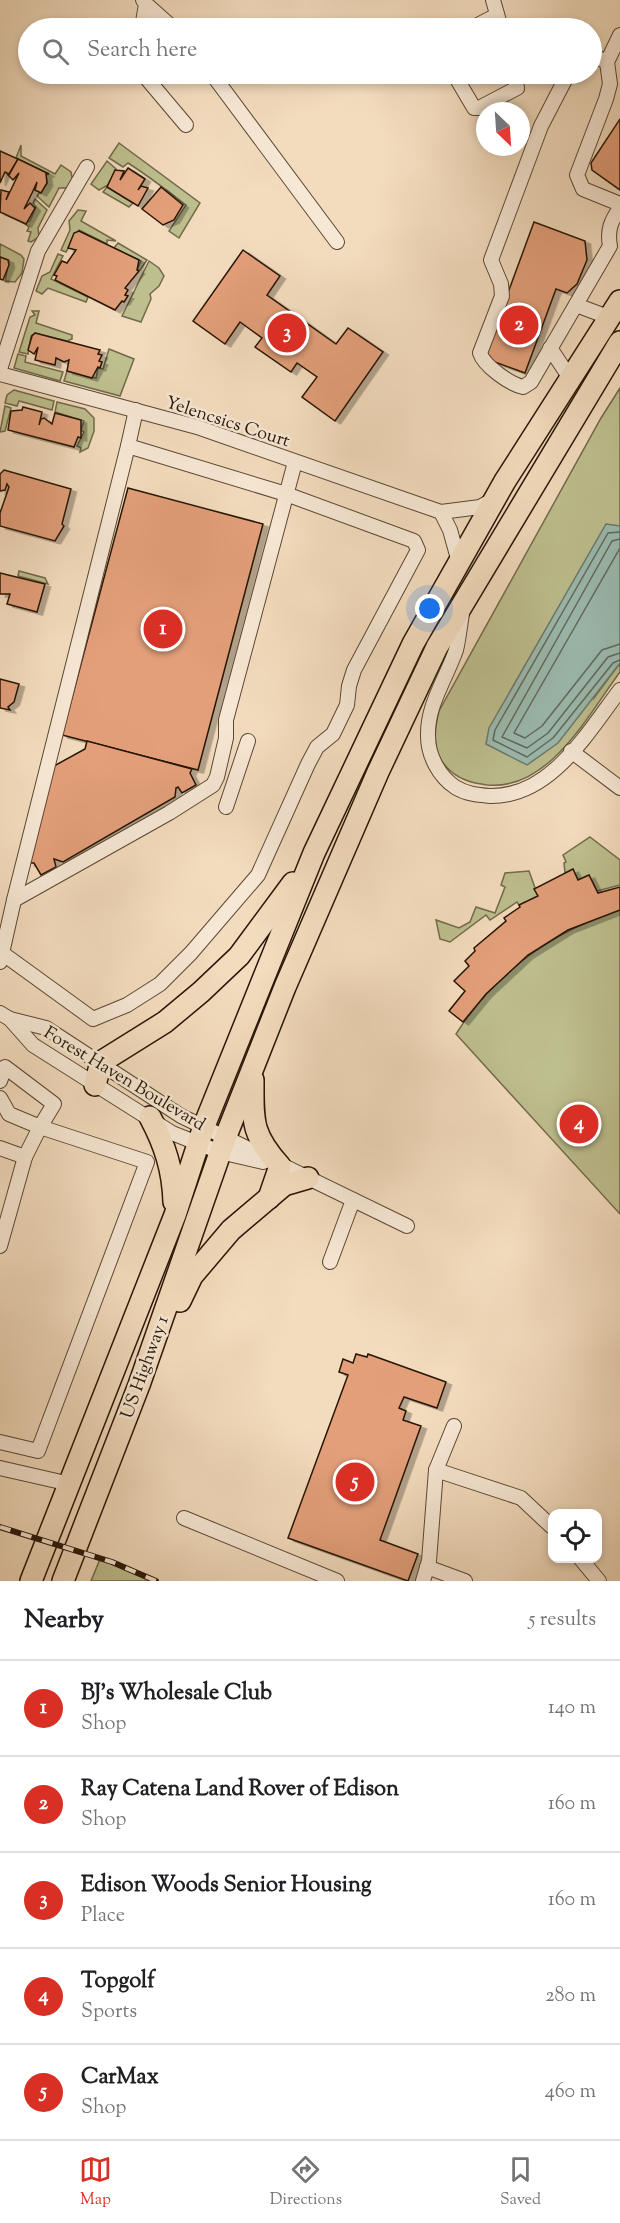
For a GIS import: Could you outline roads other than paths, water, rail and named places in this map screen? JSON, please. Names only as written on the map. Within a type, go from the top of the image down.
[{"type":"highway","points":[[31,1581],[175,1215],[201,1136],[314,853],[413,644],[494,499],[614,309]]},
{"type":"highway","name":"US Highway 1","points":[[63,1581],[139,1385],[223,1144],[285,987],[378,772],[437,647],[620,342]]},
{"type":"highway","points":[[95,1085],[101,1062],[166,1021],[239,956],[314,853]]},
{"type":"highway","points":[[254,1067],[253,1114],[256,1135],[280,1166],[268,1200]]},
{"type":"highway","points":[[150,1118],[164,1143],[173,1178],[175,1215]]},
{"type":"highway","points":[[139,1385],[192,1276],[231,1230],[284,1185],[308,1178]]},
{"type":"street","points":[[493,0],[498,18]]},
{"type":"street","points":[[143,18],[145,2]]},
{"type":"street","points":[[145,2],[162,18]]},
{"type":"street","points":[[563,84],[541,126],[490,260],[501,284],[502,296],[480,353],[485,362],[515,385],[523,387],[531,382],[610,246],[608,234],[611,222],[620,206],[583,189],[578,175],[606,99],[610,84],[607,62],[620,35]]},
{"type":"street","points":[[602,60],[607,62]]},
{"type":"street","points":[[151,84],[186,125]]},
{"type":"street","points":[[219,84],[337,243]]},
{"type":"street","points":[[460,84],[474,108],[479,108],[517,88],[516,84]]},
{"type":"street","points":[[0,369],[38,251],[87,166]]},
{"type":"street","points":[[576,305],[614,309]]},
{"type":"street","points":[[550,348],[570,378]]},
{"type":"street","points":[[599,376],[620,360]]},
{"type":"street","name":"Yelencsics Court","points":[[0,374],[197,427],[441,512],[480,507],[494,499]]},
{"type":"street","points":[[129,446],[286,494],[414,541],[418,550],[354,670],[347,705],[333,734],[317,747],[258,875],[191,953],[160,984],[128,1005],[93,1019],[1,957],[129,446],[136,410]]},
{"type":"street","points":[[14,900],[169,813],[213,785],[226,738],[226,720],[295,462]]},
{"type":"street","points":[[441,512],[450,530],[459,562]]},
{"type":"street","points":[[465,601],[456,649],[430,712],[428,749],[434,762],[455,787],[478,795],[502,795],[535,785],[552,773],[571,752],[620,690]]},
{"type":"street","points":[[226,807],[248,741]]},
{"type":"street","points":[[571,752],[620,788]]},
{"type":"street","name":"Forest Haven Boulevard","points":[[5,1016],[46,1028],[101,1062],[201,1136],[223,1144]]},
{"type":"street","name":"Forest Haven Boulevard","points":[[5,1016],[33,1046],[150,1118],[280,1166],[407,1226]]},
{"type":"street","points":[[0,1081],[6,1067],[54,1104],[25,1157],[0,1246]]},
{"type":"street","points":[[0,1098],[9,1114],[40,1127],[147,1162],[38,1451],[0,1442]]},
{"type":"street","points":[[0,1148],[25,1157]]},
{"type":"street","points":[[330,1262],[353,1200]]},
{"type":"street","points":[[423,1581],[427,1567],[436,1470],[454,1426]]},
{"type":"street","points":[[0,1468],[70,1484]]},
{"type":"street","points":[[436,1470],[521,1498],[548,1523]]},
{"type":"street","points":[[184,1518],[338,1581]]},
{"type":"street","points":[[584,1563],[599,1581]]},
{"type":"street","points":[[427,1567],[465,1581]]},
{"type":"water","points":[[606,524],[620,526],[620,663],[558,743],[527,765],[486,744],[489,728]]},
{"type":"railway","points":[[0,1527],[112,1562],[156,1581]]},
{"type":"place","name":"Ray Catena Land Rover of Edison","points":[[519,325]]},
{"type":"place","name":"Edison Woods Senior Housing","points":[[287,333]]},
{"type":"place","name":"BJ's Wholesale Club","points":[[163,629]]},
{"type":"place","name":"Topgolf","points":[[579,1124]]},
{"type":"place","name":"CarMax","points":[[355,1482]]}]
